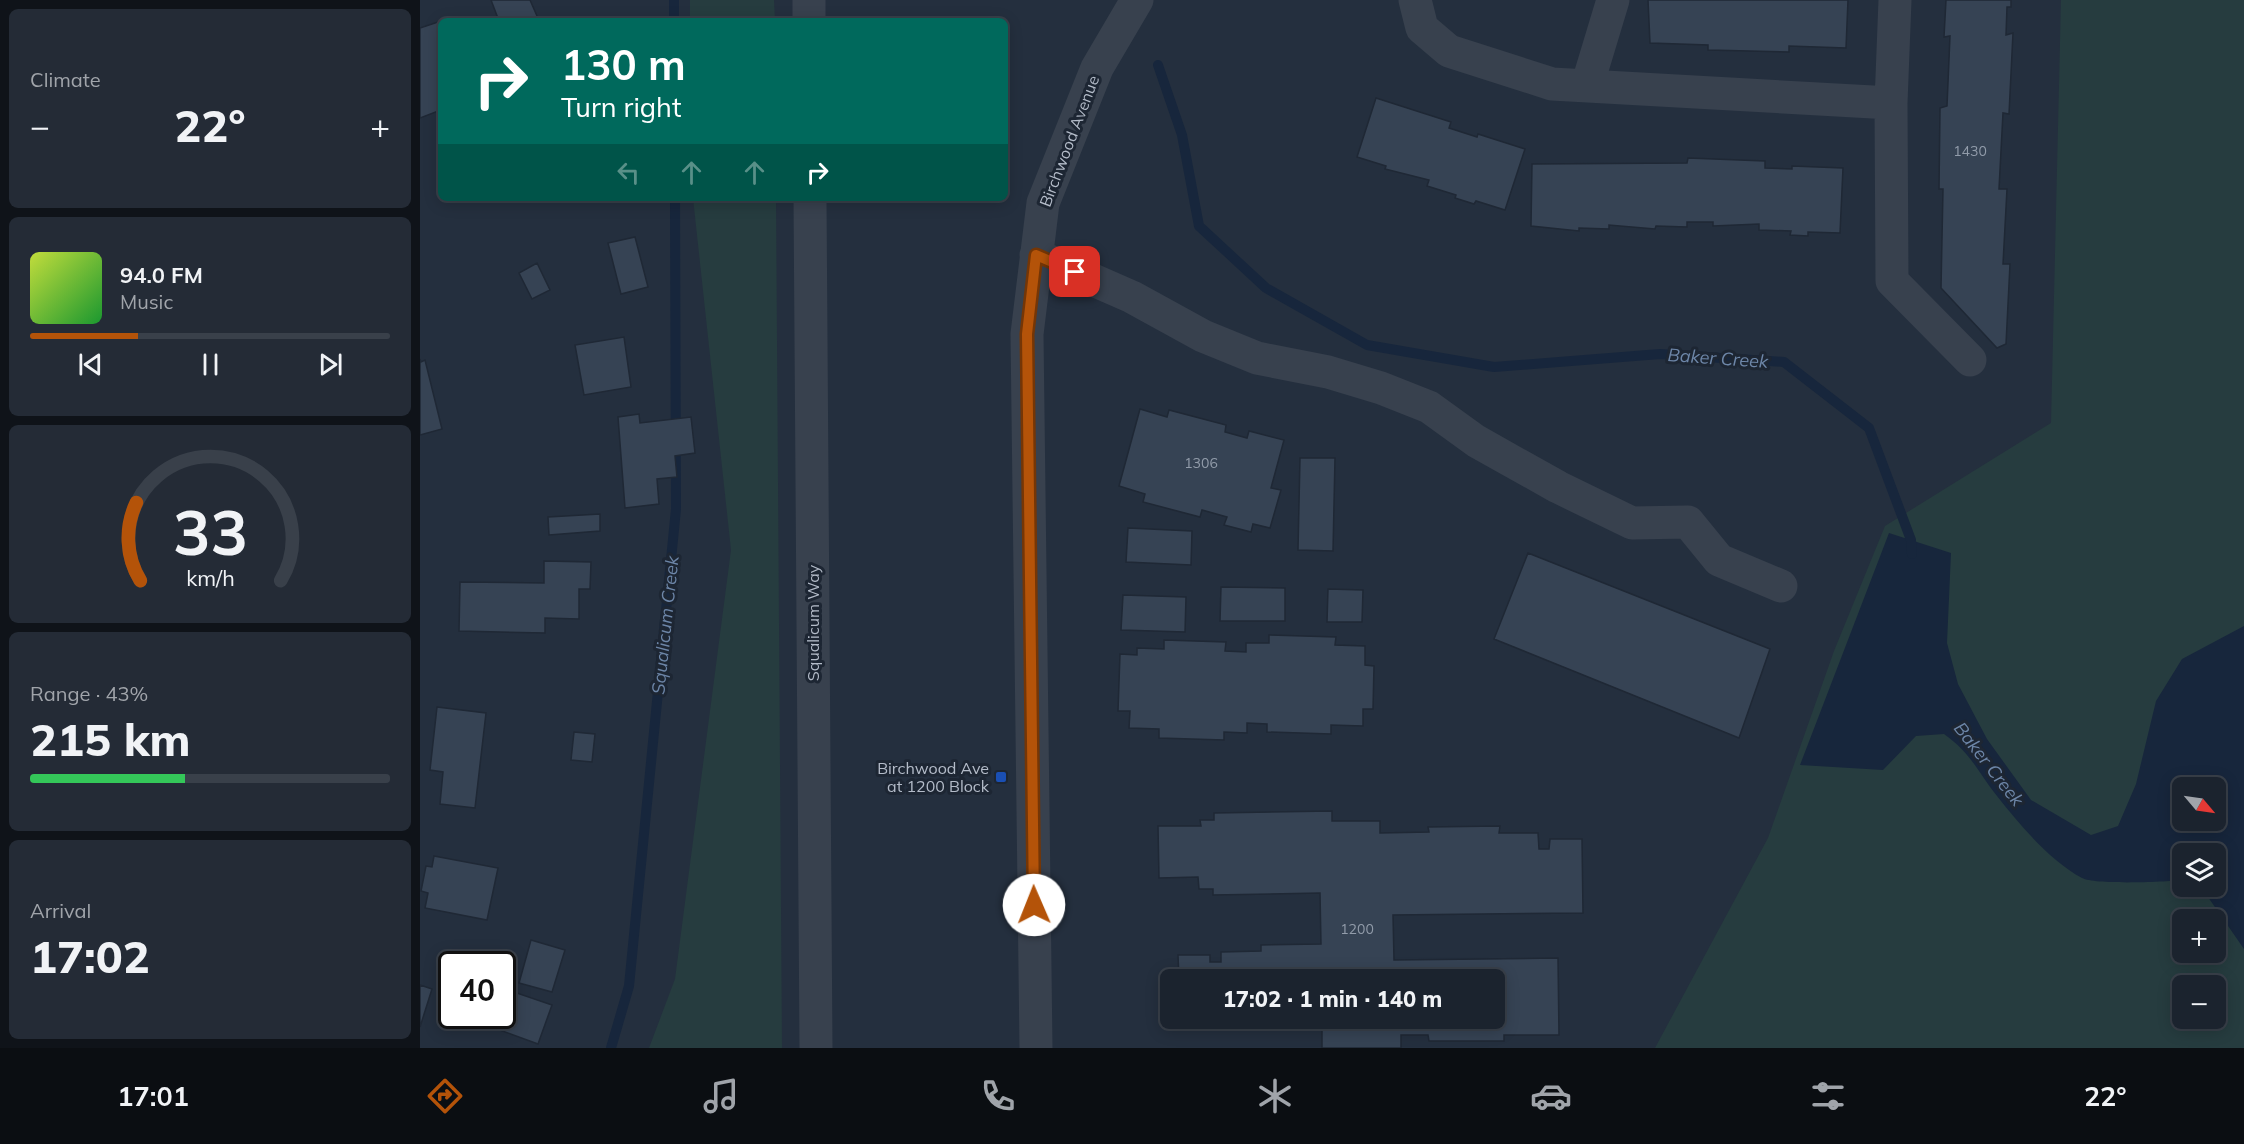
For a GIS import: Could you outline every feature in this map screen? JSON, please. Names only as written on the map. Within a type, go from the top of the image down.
[{"type":"street","points":[[809,0],[809,18]]},
{"type":"street","name":"Birchwood Avenue","points":[[1036,1048],[1027,334],[1043,203],[1097,68],[1137,0]]},
{"type":"street","points":[[1415,0],[1422,28],[1449,51],[1552,84],[1891,103]]},
{"type":"street","points":[[1587,86],[1613,0]]},
{"type":"street","points":[[1895,0],[1891,103],[1892,281],[1970,360]]},
{"type":"street","name":"Squalicum Way","points":[[810,201],[816,1048]]},
{"type":"street","points":[[1036,255],[1132,297],[1203,336],[1257,358],[1328,372],[1381,388],[1429,408],[1476,441],[1558,487],[1632,523],[1688,522],[1719,560],[1781,586]]},
{"type":"green space","points":[[690,0],[774,0],[775,18],[690,18]]},
{"type":"green space","points":[[2061,0],[2244,0],[2244,1048],[1655,1048],[1768,838],[1834,651],[1885,526],[2051,423]]},
{"type":"green space","points":[[693,201],[776,201],[782,1048],[649,1048],[675,979],[731,550]]},
{"type":"water","points":[[1889,533],[1951,553],[1947,643],[1958,684],[1987,739],[2031,800],[2091,835],[2118,826],[2136,784],[2156,701],[2182,659],[2244,626],[2244,949],[2226,923],[2226,909],[2216,909],[2208,897],[2226,897],[2226,843],[2172,843],[2172,881],[2115,882],[2090,880],[2082,878],[2058,862],[2036,841],[2015,819],[1967,755],[1944,734],[1916,736],[1883,770],[1800,765]]},
{"type":"building","points":[[491,0],[530,0],[537,16],[533,18],[498,18]]},
{"type":"building","points":[[1648,0],[1848,0],[1846,48],[1789,46],[1789,52],[1708,50],[1708,45],[1650,43]]},
{"type":"building","points":[[1946,0],[2011,0],[2011,7],[2007,7],[2006,35],[2013,33],[2009,114],[2003,113],[1999,189],[2007,189],[2003,264],[2010,264],[2006,344],[1997,348],[1941,288],[1943,189],[1939,189],[1940,108],[1947,106],[1950,36],[1944,37]]},
{"type":"building","points":[[438,22],[438,111],[420,118],[420,28]]},
{"type":"building","points":[[1376,98],[1451,122],[1449,128],[1477,137],[1478,134],[1525,149],[1505,210],[1476,201],[1474,204],[1455,198],[1456,195],[1427,186],[1429,180],[1385,169],[1386,166],[1357,157]]},
{"type":"building","points":[[1688,158],[1765,161],[1765,168],[1792,169],[1792,166],[1843,168],[1840,233],[1808,232],[1808,236],[1790,235],[1791,231],[1759,230],[1759,224],[1713,226],[1713,222],[1687,222],[1687,227],[1656,226],[1655,229],[1609,225],[1609,229],[1579,228],[1579,231],[1531,226],[1532,164],[1687,163]]},
{"type":"building","points":[[635,237],[648,287],[621,294],[608,243]]},
{"type":"building","points":[[537,263],[550,290],[532,299],[519,273]]},
{"type":"building","points":[[624,337],[631,387],[584,395],[575,345]]},
{"type":"building","points":[[420,359],[421,362],[425,360],[442,429],[420,435]]},
{"type":"building","points":[[1140,409],[1167,417],[1169,410],[1226,425],[1225,432],[1247,438],[1249,431],[1284,440],[1271,488],[1281,490],[1270,528],[1253,524],[1251,532],[1224,525],[1227,517],[1202,510],[1200,517],[1143,502],[1145,494],[1119,486]]},
{"type":"building","points":[[639,414],[640,423],[691,417],[695,453],[675,456],[677,477],[657,479],[659,504],[625,508],[618,417]]},
{"type":"building","points":[[1300,458],[1335,458],[1333,551],[1298,550]]},
{"type":"building","points":[[600,514],[600,531],[549,535],[548,517]]},
{"type":"building","points":[[1128,528],[1192,531],[1191,565],[1126,562]]},
{"type":"building","points":[[1528,553],[1770,649],[1739,738],[1494,639]]},
{"type":"building","points":[[544,561],[591,562],[590,589],[579,589],[579,619],[545,618],[545,633],[459,631],[460,582],[544,583]]},
{"type":"building","points":[[1221,587],[1285,588],[1285,621],[1220,621]]},
{"type":"building","points":[[1328,589],[1363,590],[1362,622],[1327,622]]},
{"type":"building","points":[[1123,595],[1186,597],[1185,632],[1121,630]]},
{"type":"building","points":[[1269,635],[1336,637],[1335,645],[1365,646],[1365,665],[1374,666],[1373,709],[1363,709],[1363,726],[1331,725],[1331,734],[1267,732],[1267,724],[1247,723],[1247,733],[1224,732],[1224,740],[1159,738],[1159,729],[1129,728],[1130,711],[1118,711],[1120,654],[1137,655],[1137,648],[1164,649],[1164,640],[1226,642],[1225,651],[1246,652],[1246,643],[1269,643]]},
{"type":"building","points":[[437,707],[486,713],[475,808],[440,804],[443,772],[430,770]]},
{"type":"building","points":[[574,732],[595,734],[592,762],[571,760]]},
{"type":"building","points":[[1332,811],[1332,821],[1380,821],[1380,833],[1429,832],[1428,827],[1500,826],[1499,833],[1538,833],[1539,849],[1549,849],[1550,839],[1582,839],[1583,913],[1393,915],[1394,960],[1558,958],[1559,1035],[1504,1035],[1504,1041],[1429,1041],[1428,1035],[1401,1035],[1401,1048],[1322,1048],[1322,1029],[1505,1029],[1505,969],[1179,969],[1178,955],[1210,955],[1210,962],[1221,962],[1221,952],[1261,951],[1261,945],[1321,944],[1320,893],[1213,895],[1213,889],[1199,889],[1198,877],[1159,878],[1158,826],[1201,826],[1200,820],[1214,820],[1214,813]]},
{"type":"building","points":[[434,856],[498,868],[487,920],[425,908],[428,893],[421,891],[426,866],[432,867]]},
{"type":"building","points":[[531,940],[565,950],[552,992],[519,983]]},
{"type":"building","points":[[420,985],[432,989],[420,1027]]},
{"type":"building","points":[[516,993],[552,1005],[538,1044],[497,1029],[516,1029]]},
{"type":"building","points":[[1259,1029],[1322,1029],[1259,1030]]},
{"type":"waterway","name":"Squalicum Creek","points":[[674,0],[674,18]]},
{"type":"waterway","name":"Baker Creek","points":[[1158,65],[1182,135],[1199,226],[1266,288],[1367,345],[1494,367],[1660,354],[1784,362],[1869,428],[1911,540],[1912,554]]},
{"type":"waterway","name":"Squalicum Creek","points":[[611,1048],[629,986],[676,509],[675,201]]},
{"type":"place","name":"Birchwood Ave at 1200 Block","points":[[1001,777]]},
{"type":"route","points":[[1034,905],[1027,334],[1036,255],[1075,272]]}]
